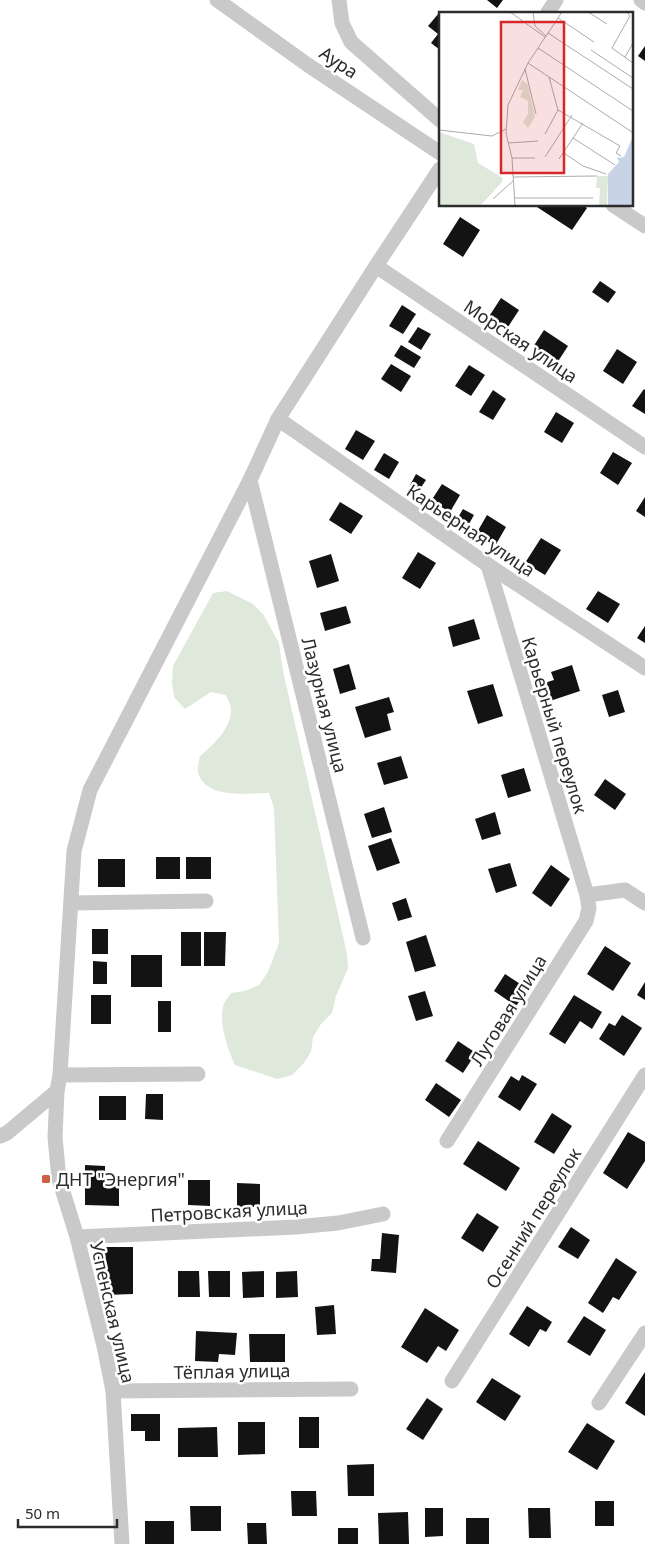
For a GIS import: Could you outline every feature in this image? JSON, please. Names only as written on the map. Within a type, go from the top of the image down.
[{"type":"street","name":"Аура","points":[[217,0],[308,65],[439,152]]},
{"type":"street","points":[[339,0],[342,23],[351,42],[439,119]]},
{"type":"street","points":[[548,12],[556,0]]},
{"type":"street","points":[[641,0],[645,3]]},
{"type":"street","name":"Успенская улица","points":[[122,1544],[113,1391],[77,1237],[59,1179],[55,1137],[74,851],[90,790],[250,480],[278,419],[439,171]]},
{"type":"street","points":[[614,206],[645,226]]},
{"type":"street","name":"Морская улица","points":[[376,266],[645,447]]},
{"type":"street","name":"Карьерная улица","points":[[278,419],[488,565],[645,668]]},
{"type":"street","name":"Лазурная улица","points":[[250,480],[364,938]]},
{"type":"street","name":"Карьерный переулок","points":[[488,565],[586,895]]},
{"type":"street","points":[[586,895],[624,890],[645,903]]},
{"type":"street","name":"Луговая улица","points":[[447,1141],[586,921],[589,908],[586,895]]},
{"type":"street","points":[[70,903],[206,901]]},
{"type":"street","points":[[60,1075],[198,1074]]},
{"type":"street","name":"Осенний переулок","points":[[452,1381],[645,1075]]},
{"type":"street","points":[[0,1136],[7,1133],[57,1091]]},
{"type":"street","name":"Петровская улица","points":[[77,1237],[296,1227],[338,1223],[383,1214]]},
{"type":"street","points":[[599,1403],[644,1337]]},
{"type":"street","name":"Тёплая улица","points":[[113,1391],[351,1389]]},
{"type":"shaded area","points":[[227,591],[253,604],[263,614],[279,643],[283,671],[347,954],[348,968],[336,996],[332,1013],[321,1024],[313,1037],[311,1052],[292,1075],[277,1079],[235,1065],[225,1037],[222,1021],[224,1003],[231,993],[245,991],[259,985],[268,972],[279,943],[274,808],[269,793],[228,793],[209,787],[202,781],[198,772],[200,756],[216,742],[225,730],[230,717],[230,704],[226,695],[211,692],[185,709],[174,697],[172,682],[173,666],[213,593]]},
{"type":"building","points":[[487,0],[503,0],[497,8]]},
{"type":"building","points":[[439,13],[439,49],[431,43],[438,34],[428,26]]},
{"type":"building","points":[[645,46],[645,61],[638,56]]},
{"type":"building","points":[[584,206],[587,208],[572,230],[537,207]]},
{"type":"building","points":[[460,217],[480,230],[463,257],[443,244]]},
{"type":"building","points":[[600,281],[616,292],[608,303],[592,292]]},
{"type":"building","points":[[501,298],[519,310],[506,330],[488,318]]},
{"type":"building","points":[[402,305],[416,314],[403,334],[389,326]]},
{"type":"building","points":[[418,327],[431,334],[421,350],[408,342]]},
{"type":"building","points":[[544,330],[568,346],[557,363],[533,347]]},
{"type":"building","points":[[401,345],[421,357],[414,368],[394,356]]},
{"type":"building","points":[[617,349],[637,362],[623,384],[603,371]]},
{"type":"building","points":[[391,364],[411,376],[401,392],[381,379]]},
{"type":"building","points":[[469,365],[485,375],[471,396],[455,386]]},
{"type":"building","points":[[493,390],[506,399],[493,420],[479,412]]},
{"type":"building","points":[[645,390],[645,414],[632,406]]},
{"type":"building","points":[[556,412],[574,423],[562,443],[544,432]]},
{"type":"building","points":[[356,430],[375,441],[363,460],[345,449]]},
{"type":"building","points":[[613,452],[632,463],[618,485],[600,473]]},
{"type":"building","points":[[384,453],[399,462],[389,479],[374,470]]},
{"type":"building","points":[[416,474],[426,480],[418,492],[409,487]]},
{"type":"building","points":[[442,484],[460,495],[450,512],[431,501]]},
{"type":"building","points":[[645,497],[645,517],[636,511]]},
{"type":"building","points":[[340,502],[363,516],[351,534],[329,520]]},
{"type":"building","points":[[463,509],[474,515],[465,531],[454,524]]},
{"type":"building","points":[[487,515],[506,527],[495,546],[476,534]]},
{"type":"building","points":[[541,538],[561,550],[545,575],[525,563]]},
{"type":"building","points":[[418,552],[436,563],[420,589],[402,578]]},
{"type":"building","points":[[331,554],[339,581],[317,588],[309,561]]},
{"type":"building","points":[[598,591],[620,604],[608,623],[586,609]]},
{"type":"building","points":[[346,606],[351,623],[325,631],[320,613]]},
{"type":"building","points":[[474,619],[480,639],[453,647],[448,627]]},
{"type":"building","points":[[645,626],[645,643],[637,638]]},
{"type":"building","points":[[349,664],[356,689],[340,694],[333,669]]},
{"type":"building","points":[[572,665],[580,691],[550,701],[544,683],[554,680],[551,672]]},
{"type":"building","points":[[493,684],[503,716],[478,724],[467,691]]},
{"type":"building","points":[[618,690],[625,712],[609,717],[602,695]]},
{"type":"building","points":[[389,697],[394,712],[387,714],[391,730],[365,738],[355,707]]},
{"type":"building","points":[[401,756],[408,778],[384,785],[377,763]]},
{"type":"building","points":[[524,768],[531,791],[508,798],[501,775]]},
{"type":"building","points":[[605,779],[626,794],[615,810],[594,795]]},
{"type":"building","points":[[384,807],[392,832],[372,838],[364,814]]},
{"type":"building","points":[[495,812],[501,834],[482,840],[475,819]]},
{"type":"building","points":[[391,838],[400,863],[377,871],[368,846]]},
{"type":"building","points":[[156,857],[180,857],[180,879],[156,879]]},
{"type":"building","points":[[186,857],[211,857],[211,879],[186,879]]},
{"type":"building","points":[[98,859],[125,859],[125,887],[98,887]]},
{"type":"building","points":[[510,863],[517,886],[496,893],[488,869]]},
{"type":"building","points":[[551,865],[570,879],[551,907],[532,893]]},
{"type":"building","points":[[406,898],[412,917],[398,921],[392,903]]},
{"type":"building","points":[[92,929],[108,929],[108,954],[92,954]]},
{"type":"building","points":[[181,932],[201,932],[201,966],[181,966]]},
{"type":"building","points":[[204,932],[226,932],[225,966],[204,966]]},
{"type":"building","points":[[426,935],[436,966],[415,972],[406,942]]},
{"type":"building","points":[[605,946],[631,963],[613,991],[587,974]]},
{"type":"building","points":[[131,955],[162,955],[162,987],[131,987]]},
{"type":"building","points":[[93,961],[107,962],[107,984],[93,984]]},
{"type":"building","points":[[505,974],[528,989],[516,1006],[494,991]]},
{"type":"building","points":[[645,982],[645,1000],[637,995]]},
{"type":"building","points":[[425,991],[433,1016],[416,1021],[408,996]]},
{"type":"building","points":[[91,995],[111,995],[111,1024],[91,1024]]},
{"type":"building","points":[[574,995],[602,1012],[592,1029],[580,1021],[565,1044],[549,1034]]},
{"type":"building","points":[[158,1001],[171,1001],[171,1032],[158,1032]]},
{"type":"building","points":[[622,1015],[642,1028],[624,1056],[599,1039],[609,1023],[615,1026]]},
{"type":"building","points":[[458,1041],[476,1053],[463,1073],[445,1061]]},
{"type":"building","points":[[522,1075],[537,1084],[520,1111],[498,1097],[511,1076],[519,1081]]},
{"type":"building","points":[[436,1083],[461,1100],[449,1117],[425,1100]]},
{"type":"building","points":[[146,1094],[163,1094],[163,1120],[145,1119]]},
{"type":"building","points":[[99,1096],[126,1096],[126,1120],[99,1120]]},
{"type":"building","points":[[552,1113],[572,1126],[554,1154],[534,1142]]},
{"type":"building","points":[[628,1132],[645,1142],[645,1161],[627,1189],[603,1173]]},
{"type":"building","points":[[478,1141],[520,1168],[506,1191],[463,1164]]},
{"type":"building","points":[[85,1165],[105,1166],[105,1182],[119,1182],[119,1206],[85,1205]]},
{"type":"building","points":[[188,1180],[210,1180],[210,1206],[188,1205]]},
{"type":"building","points":[[237,1183],[260,1184],[260,1207],[237,1207]]},
{"type":"building","points":[[477,1213],[499,1227],[483,1252],[461,1238]]},
{"type":"building","points":[[571,1227],[590,1240],[578,1259],[558,1247]]},
{"type":"building","points":[[382,1233],[399,1235],[396,1273],[371,1271],[372,1259],[380,1259]]},
{"type":"building","points":[[98,1247],[133,1247],[133,1294],[106,1295],[106,1267],[98,1267]]},
{"type":"building","points":[[616,1258],[637,1272],[619,1300],[613,1297],[603,1313],[588,1303]]},
{"type":"building","points":[[178,1271],[199,1271],[200,1297],[178,1297]]},
{"type":"building","points":[[208,1271],[230,1271],[230,1297],[209,1297]]},
{"type":"building","points":[[264,1271],[264,1297],[243,1298],[242,1272]]},
{"type":"building","points":[[297,1271],[298,1297],[276,1298],[276,1272]]},
{"type":"building","points":[[334,1305],[336,1334],[317,1335],[315,1307]]},
{"type":"building","points":[[527,1306],[552,1322],[546,1332],[540,1329],[529,1347],[509,1334]]},
{"type":"building","points":[[425,1308],[459,1330],[446,1351],[438,1346],[427,1363],[401,1347]]},
{"type":"building","points":[[584,1316],[606,1330],[590,1356],[567,1342]]},
{"type":"building","points":[[196,1331],[237,1333],[235,1355],[219,1354],[218,1362],[195,1361]]},
{"type":"building","points":[[249,1334],[285,1334],[285,1362],[250,1362]]},
{"type":"building","points":[[645,1372],[645,1416],[625,1403]]},
{"type":"building","points":[[492,1378],[521,1396],[505,1421],[476,1402]]},
{"type":"building","points":[[427,1398],[443,1409],[423,1440],[406,1429]]},
{"type":"building","points":[[131,1414],[160,1414],[160,1441],[145,1441],[145,1431],[131,1431]]},
{"type":"building","points":[[299,1417],[319,1417],[319,1448],[299,1448]]},
{"type":"building","points":[[238,1422],[265,1422],[265,1454],[238,1455]]},
{"type":"building","points":[[587,1423],[615,1441],[597,1470],[568,1452]]},
{"type":"building","points":[[217,1427],[218,1457],[178,1457],[178,1428]]},
{"type":"building","points":[[374,1464],[374,1496],[348,1496],[347,1465]]},
{"type":"building","points":[[291,1491],[316,1491],[317,1516],[292,1516]]},
{"type":"building","points":[[595,1501],[614,1501],[614,1526],[595,1526]]},
{"type":"building","points":[[190,1506],[221,1506],[221,1531],[191,1531]]},
{"type":"building","points":[[425,1508],[443,1508],[443,1536],[425,1537]]},
{"type":"building","points":[[528,1508],[550,1508],[551,1538],[529,1538]]},
{"type":"building","points":[[408,1512],[409,1544],[379,1544],[378,1513]]},
{"type":"building","points":[[466,1518],[489,1518],[489,1544],[466,1544]]},
{"type":"building","points":[[145,1521],[174,1521],[174,1544],[145,1544]]},
{"type":"building","points":[[247,1523],[266,1523],[267,1544],[248,1544]]},
{"type":"building","points":[[338,1528],[358,1528],[358,1544],[338,1544]]},
{"type":"place","name":"ДНТ \"Энергия\"","points":[[46,1179]]}]
